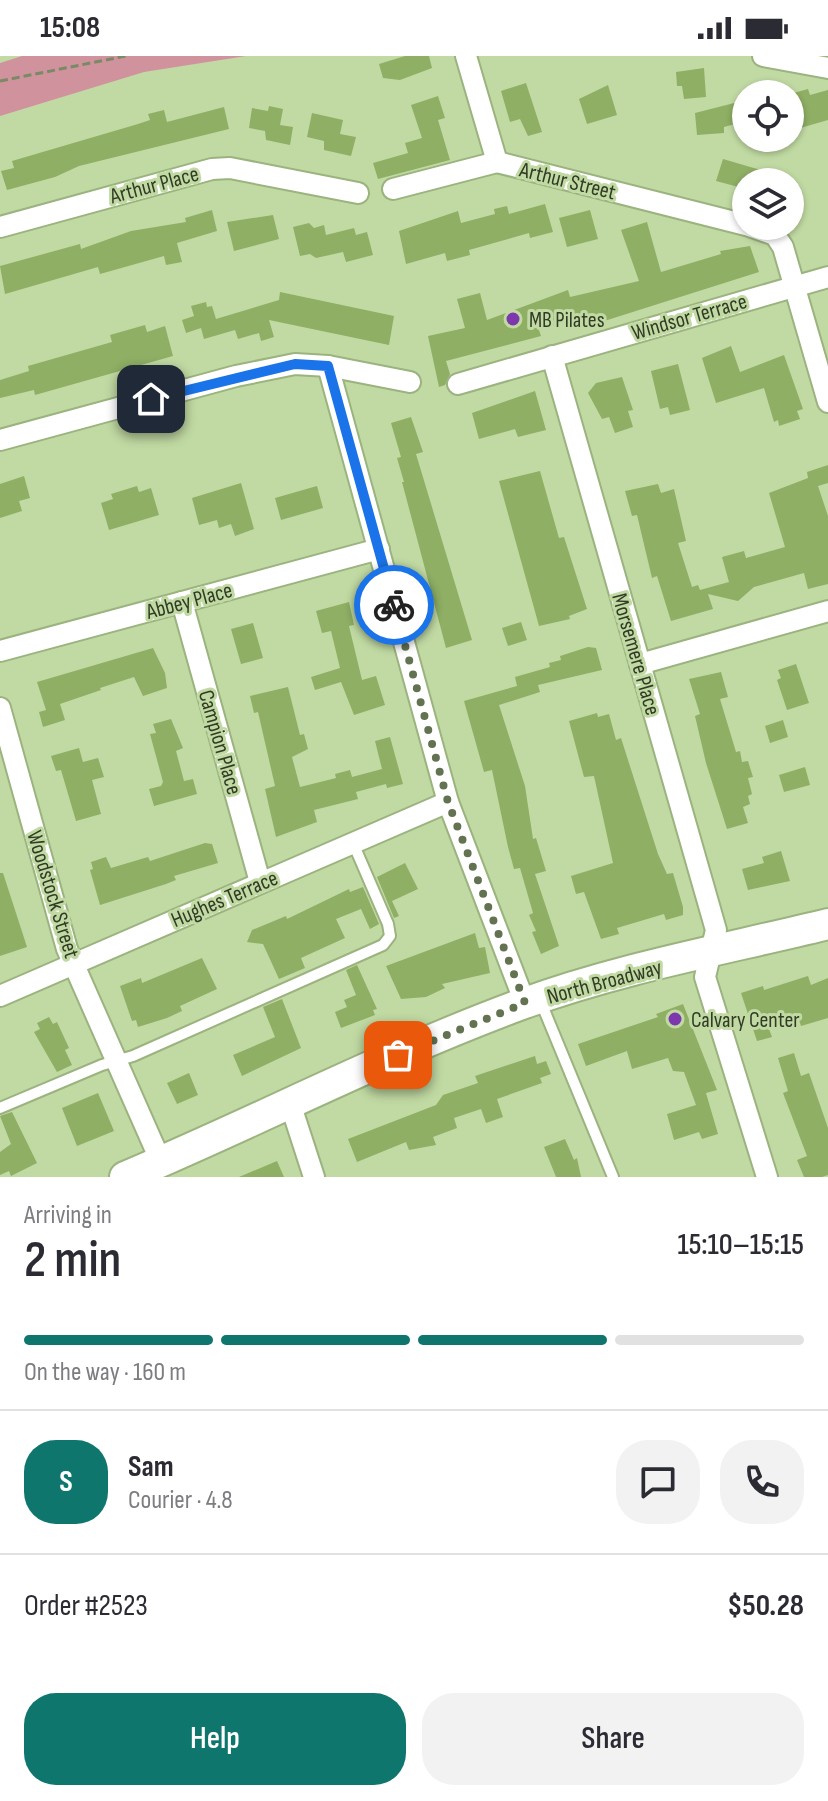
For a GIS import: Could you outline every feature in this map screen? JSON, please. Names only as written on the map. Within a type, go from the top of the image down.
[{"type":"main road","name":"North Broadway","points":[[125,1177],[452,1031],[532,1000],[828,924]]},
{"type":"street","name":"Arthur Street","points":[[466,56],[497,162],[732,222]]},
{"type":"street","points":[[763,56],[828,68]]},
{"type":"street","points":[[393,189],[497,162]]},
{"type":"street","name":"Arthur Place","points":[[0,227],[212,169],[230,168],[358,193]]},
{"type":"street","name":"Arthur Street","points":[[778,240],[796,285],[828,402]]},
{"type":"street","name":"Windsor Terrace","points":[[458,384],[828,277]]},
{"type":"street","name":"Morsemere Place","points":[[552,356],[716,930],[705,977],[767,1177]]},
{"type":"street","points":[[0,440],[236,376],[295,364],[328,366],[410,382]]},
{"type":"street","points":[[328,366],[448,802],[532,1000]]},
{"type":"street","name":"Abbey Place","points":[[0,651],[379,549]]},
{"type":"street","name":"Campion Place","points":[[182,602],[260,882]]},
{"type":"street","points":[[640,664],[828,611]]},
{"type":"street","name":"Woodstock Street","points":[[0,708],[74,964],[161,1162]]},
{"type":"street","name":"Hughes Terrace","points":[[0,996],[448,802]]},
{"type":"street","points":[[290,1103],[314,1177]]},
{"type":"lane","points":[[0,1108],[118,1061],[383,945],[390,936],[388,924],[353,843]]},
{"type":"lane","points":[[532,1000],[613,1177]]},
{"type":"path","points":[[0,81],[126,56]]},
{"type":"shaded area","points":[[22,56],[246,56],[144,72],[0,116],[0,63]]},
{"type":"building","points":[[405,56],[429,56],[432,68],[400,80],[383,78],[379,64]]},
{"type":"building","points":[[704,68],[706,97],[684,99],[682,86],[677,86],[676,72]]},
{"type":"building","points":[[526,83],[542,132],[528,136],[520,119],[510,122],[501,91]]},
{"type":"building","points":[[608,85],[617,115],[587,124],[579,99]]},
{"type":"building","points":[[808,89],[810,95],[828,90],[828,120],[804,127],[804,90]]},
{"type":"building","points":[[438,96],[445,118],[438,120],[450,160],[378,179],[373,163],[408,153],[405,143],[422,138],[411,105]]},
{"type":"building","points":[[732,104],[732,125],[724,127],[724,133],[697,135],[695,113]]},
{"type":"building","points":[[269,106],[283,109],[280,125],[293,127],[290,145],[266,140],[265,131],[249,128],[252,108],[268,111]]},
{"type":"building","points":[[224,107],[229,129],[79,166],[55,177],[7,190],[1,171],[14,168],[12,161],[150,120],[148,114],[164,110],[167,122]]},
{"type":"building","points":[[312,113],[343,120],[340,134],[356,137],[351,156],[324,150],[324,141],[307,137]]},
{"type":"building","points":[[723,159],[754,168],[732,168],[732,185],[716,181]]},
{"type":"building","points":[[545,204],[553,232],[530,238],[529,233],[469,250],[470,255],[447,261],[445,253],[406,264],[399,231],[458,211],[461,223],[495,214],[494,209],[507,206],[509,214]]},
{"type":"building","points":[[212,210],[217,231],[177,243],[182,262],[166,265],[164,256],[100,274],[98,267],[5,294],[0,266],[80,244],[81,249],[131,231],[186,222],[185,218]]},
{"type":"building","points":[[590,210],[598,239],[567,247],[559,218]]},
{"type":"building","points":[[273,215],[279,239],[234,251],[227,222]]},
{"type":"building","points":[[647,222],[661,272],[721,254],[720,251],[750,246],[759,272],[598,323],[596,314],[539,330],[541,336],[446,361],[450,374],[445,385],[439,387],[428,336],[465,328],[457,299],[480,293],[487,320],[568,290],[570,297],[639,281],[621,230]]},
{"type":"building","points":[[309,223],[314,228],[324,225],[326,235],[354,228],[356,235],[367,232],[373,255],[346,262],[343,252],[316,258],[310,254],[300,256],[293,227]]},
{"type":"building","points":[[280,292],[394,316],[389,345],[269,320],[274,337],[261,341],[259,333],[238,339],[235,330],[204,339],[201,328],[186,333],[182,320],[194,316],[191,306],[206,302],[207,307],[212,306],[216,319],[279,300]]},
{"type":"building","points":[[145,325],[147,332],[165,326],[173,356],[35,395],[34,390],[0,398],[0,380],[29,371],[28,366],[112,342],[110,335]]},
{"type":"building","points":[[731,346],[740,372],[784,355],[803,409],[797,411],[800,419],[779,426],[778,420],[774,422],[764,388],[716,403],[702,358]]},
{"type":"building","points":[[678,364],[690,410],[670,415],[668,407],[660,409],[651,371]]},
{"type":"building","points":[[622,377],[633,410],[628,411],[633,427],[615,433],[609,417],[602,419],[588,393],[596,383]]},
{"type":"building","points":[[535,391],[546,430],[518,437],[515,429],[479,439],[472,413]]},
{"type":"building","points":[[411,417],[423,452],[416,454],[472,640],[446,648],[402,482],[397,458],[401,457],[391,423]]},
{"type":"building","points":[[828,465],[828,483],[818,486],[828,516],[828,584],[808,589],[804,573],[754,587],[738,601],[708,594],[713,609],[671,621],[657,576],[652,578],[637,515],[632,516],[625,491],[658,484],[661,493],[674,489],[686,541],[678,543],[692,587],[698,585],[700,590],[729,582],[722,557],[744,551],[746,558],[785,547],[769,493],[808,478],[807,472]]},
{"type":"building","points":[[540,471],[559,538],[564,537],[587,609],[569,616],[570,619],[539,626],[499,481]]},
{"type":"building","points":[[24,476],[30,498],[19,501],[22,511],[0,518],[0,484]]},
{"type":"building","points":[[241,483],[254,529],[235,536],[231,524],[219,528],[217,520],[199,525],[192,498]]},
{"type":"building","points":[[137,486],[139,492],[151,488],[159,515],[109,530],[101,503],[113,499],[111,494]]},
{"type":"building","points":[[317,486],[323,508],[281,520],[275,498]]},
{"type":"building","points":[[349,602],[354,625],[349,626],[362,680],[376,676],[385,705],[354,715],[341,682],[315,690],[311,677],[340,668],[331,631],[322,633],[316,611]]},
{"type":"building","points":[[521,622],[527,640],[508,646],[502,628]]},
{"type":"building","points":[[253,623],[263,658],[241,664],[231,629]]},
{"type":"building","points":[[588,647],[596,648],[602,670],[538,685],[540,692],[499,705],[525,786],[533,839],[536,838],[546,871],[535,874],[559,946],[541,954],[532,932],[536,931],[529,915],[533,913],[520,868],[514,869],[508,847],[492,770],[484,772],[464,701],[517,686],[515,677],[550,667],[549,663],[561,660],[560,656]]},
{"type":"building","points":[[153,648],[165,673],[167,688],[143,696],[134,677],[60,704],[65,720],[43,727],[39,712],[46,710],[37,682]]},
{"type":"building","points":[[796,664],[809,703],[787,710],[777,680],[781,678],[778,670]]},
{"type":"building","points":[[721,672],[728,697],[720,699],[736,752],[740,751],[742,762],[748,761],[753,777],[748,778],[752,794],[748,796],[750,804],[743,807],[748,823],[727,829],[706,763],[695,716],[700,714],[689,679]]},
{"type":"building","points":[[288,687],[300,735],[304,734],[308,749],[292,757],[300,787],[336,778],[335,774],[350,770],[352,777],[382,769],[375,741],[390,737],[403,784],[387,788],[386,784],[356,792],[358,799],[314,810],[317,822],[276,837],[265,789],[275,786],[258,712],[254,713],[250,696]]},
{"type":"building","points":[[597,713],[598,717],[609,714],[616,740],[621,738],[658,854],[667,874],[673,873],[683,907],[683,915],[666,920],[664,914],[617,928],[619,934],[601,939],[584,892],[576,894],[571,876],[613,863],[594,776],[584,777],[569,721]]},
{"type":"building","points":[[171,719],[183,748],[176,751],[184,781],[193,779],[197,794],[154,806],[149,789],[161,786],[163,782],[150,734],[156,733],[153,724]]},
{"type":"building","points":[[783,720],[788,737],[770,743],[765,726]]},
{"type":"building","points":[[79,748],[83,762],[98,758],[104,777],[92,780],[101,814],[76,821],[61,770],[56,771],[51,756]]},
{"type":"building","points":[[805,767],[810,785],[784,792],[779,775]]},
{"type":"building","points":[[205,843],[212,844],[218,863],[174,876],[176,880],[166,884],[100,905],[90,870],[93,869],[91,862],[106,857],[111,868],[148,857],[150,861]]},
{"type":"building","points":[[781,851],[790,881],[748,890],[742,869],[764,863],[762,857]]},
{"type":"building","points":[[405,863],[418,889],[392,901],[399,916],[394,918],[377,877]]},
{"type":"building","points":[[0,873],[3,873],[27,947],[0,956]]},
{"type":"building","points":[[363,887],[379,924],[370,929],[361,909],[336,919],[345,938],[301,958],[305,968],[279,979],[263,944],[247,942],[252,930],[286,916],[287,919],[349,889],[350,892]]},
{"type":"building","points":[[475,933],[479,948],[485,947],[490,973],[442,984],[445,988],[426,997],[401,999],[386,966]]},
{"type":"building","points":[[202,958],[217,989],[180,1006],[182,1011],[167,1018],[138,1027],[136,1020],[132,1021],[120,986],[141,978],[142,983]]},
{"type":"building","points":[[357,965],[377,1009],[373,1010],[375,1015],[341,1028],[335,1012],[347,1007],[344,1000],[356,995],[346,970]]},
{"type":"building","points":[[808,976],[811,985],[828,978],[828,1018],[801,1026],[799,1020],[769,1029],[772,1037],[757,1041],[741,993],[763,986],[764,990]]},
{"type":"building","points":[[282,999],[301,1048],[242,1076],[233,1055],[275,1037],[263,1007]]},
{"type":"building","points":[[683,1004],[717,1090],[706,1093],[718,1134],[702,1139],[699,1132],[674,1140],[667,1114],[696,1105],[684,1072],[673,1071],[668,1058],[632,1069],[627,1051],[586,1066],[578,1044],[658,1017],[656,1014]]},
{"type":"building","points":[[49,1017],[53,1024],[57,1022],[69,1048],[65,1050],[72,1065],[57,1072],[34,1032],[40,1029],[37,1023]]},
{"type":"building","points":[[794,1053],[801,1076],[809,1073],[828,1128],[828,1175],[822,1177],[804,1177],[797,1160],[807,1156],[783,1093],[788,1091],[778,1058]]},
{"type":"building","points":[[535,1056],[537,1064],[546,1061],[551,1074],[540,1078],[542,1083],[497,1099],[503,1117],[486,1123],[481,1109],[454,1118],[457,1128],[433,1137],[436,1145],[409,1150],[406,1142],[357,1162],[348,1139],[436,1105],[443,1095],[478,1083],[475,1076]]},
{"type":"building","points":[[189,1073],[198,1095],[177,1104],[167,1083]]},
{"type":"building","points":[[98,1093],[114,1131],[77,1146],[62,1108]]},
{"type":"building","points":[[12,1112],[37,1163],[11,1176],[9,1171],[0,1175],[0,1152],[11,1144],[0,1116]]},
{"type":"building","points":[[565,1139],[574,1160],[577,1158],[581,1177],[556,1177],[544,1147]]},
{"type":"building","points":[[277,1161],[284,1177],[239,1177]]},
{"type":"way so far","points":[[394,605],[448,802],[525,1003],[398,1055]]},
{"type":"place","name":"MB Pilates","points":[[513,319]]},
{"type":"place","name":"Calvary Center","points":[[675,1019]]},
{"type":"route","points":[[151,399],[295,364],[328,366],[394,605]]}]
